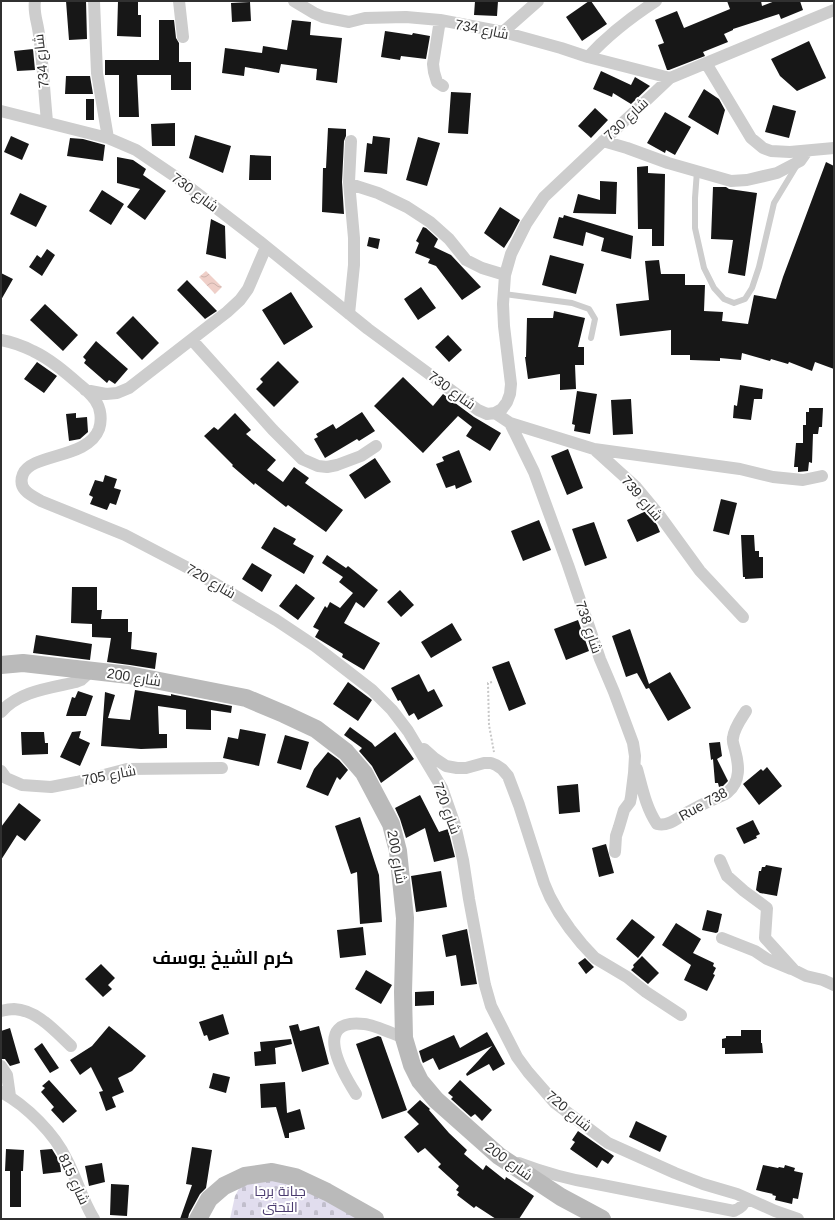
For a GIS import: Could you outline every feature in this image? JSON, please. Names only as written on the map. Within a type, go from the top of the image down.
[{"type":"main road","name":"شارع 200","points":[[1,665],[23,663],[92,670],[129,675],[246,698],[316,729],[346,752],[364,773],[391,824],[398,851],[405,918],[403,992],[404,1038],[412,1065],[420,1081],[441,1104],[499,1156],[561,1197],[602,1219]]},
{"type":"main road","points":[[198,1219],[209,1199],[224,1186],[245,1176],[272,1172],[295,1177],[327,1192],[375,1219]]},
{"type":"street","name":"شارع 734","points":[[35,1],[35,17],[39,32],[47,121]]},
{"type":"street","points":[[94,1],[97,73],[108,138]]},
{"type":"street","points":[[179,1],[183,37]]},
{"type":"street","name":"شارع 734","points":[[294,1],[323,17],[349,22],[365,18],[440,20],[503,32],[588,57],[670,78]]},
{"type":"street","points":[[503,32],[538,1]]},
{"type":"street","points":[[588,57],[598,46],[656,1]]},
{"type":"street","name":"شارع 730","points":[[1,111],[47,121],[108,138],[136,150],[176,177],[368,329],[478,410],[487,414],[495,413],[502,409],[510,394],[511,384],[503,304],[505,275],[511,254],[526,224],[544,197],[670,78],[834,10]]},
{"type":"street","points":[[440,20],[433,64],[437,82],[443,86]]},
{"type":"street","points":[[706,63],[751,138],[763,148],[771,152],[807,151],[834,148]]},
{"type":"street","points":[[350,314],[354,266],[354,238],[350,184],[351,141]]},
{"type":"street","points":[[603,141],[731,181],[747,180],[777,173],[799,162],[807,151]]},
{"type":"street","points":[[350,184],[378,193],[407,207],[430,222],[449,239],[466,260],[482,268],[505,275]]},
{"type":"street","points":[[85,390],[106,394],[117,393],[129,388],[192,340],[240,300],[248,289],[266,247]]},
{"type":"street","name":"شارع 720","points":[[1,340],[34,351],[64,371],[95,400],[101,419],[99,429],[93,438],[85,445],[35,463],[27,469],[23,474],[21,482],[23,488],[28,494],[41,501],[125,535],[192,570],[276,620],[321,650],[372,690],[392,710],[408,731],[442,788],[455,825],[463,860],[485,985],[492,1006],[517,1057],[555,1103],[608,1143],[675,1173],[703,1184],[742,1195],[775,1211],[798,1219]]},
{"type":"street","points":[[192,340],[273,430],[302,459],[318,466],[327,467],[361,456],[376,446]]},
{"type":"street","points":[[495,413],[510,423]]},
{"type":"street","name":"شارع 739","points":[[510,423],[594,449],[636,487],[660,516],[700,571],[743,617]]},
{"type":"street","name":"شارع 738","points":[[510,423],[534,472],[600,659],[633,743],[635,762],[630,802],[624,810],[616,836],[614,852]]},
{"type":"street","points":[[594,449],[740,469],[788,479],[804,480],[822,476]]},
{"type":"street","points":[[1,712],[14,701],[38,690],[76,682],[81,680],[92,670]]},
{"type":"street","name":"Rue 738","points":[[635,762],[644,794],[654,819],[657,824],[668,824],[713,799],[728,793],[738,776],[738,761],[732,739],[738,723],[746,711]]},
{"type":"street","points":[[408,731],[418,744],[446,766],[466,768],[484,763],[491,763],[502,768],[508,776],[550,897],[559,913],[578,939],[595,958],[627,977],[646,992],[681,1015]]},
{"type":"street","name":"شارع 705","points":[[1,773],[6,778],[22,785],[51,787],[76,782],[127,768],[222,768]]},
{"type":"street","points":[[720,860],[727,876],[767,908],[765,938],[794,970]]},
{"type":"street","points":[[722,938],[755,951],[767,960],[806,976],[823,980],[834,985]]},
{"type":"street","points":[[1,1011],[14,1009],[24,1011],[40,1018],[71,1046]]},
{"type":"street","points":[[356,1094],[344,1075],[334,1048],[336,1032],[347,1024],[365,1024],[404,1038]]},
{"type":"street","points":[[1,1066],[7,1075],[5,1094]]},
{"type":"street","name":"شارع 815","points":[[5,1094],[35,1116],[54,1140],[67,1159],[87,1208],[94,1219]]},
{"type":"street","points":[[499,1156],[548,1174],[571,1180],[592,1182],[734,1210],[742,1206],[746,1198]]},
{"type":"lane","points":[[697,171],[695,228],[704,268],[714,288],[724,299],[734,303],[745,299],[752,288],[759,267],[774,203],[799,162]]},
{"type":"lane","points":[[504,294],[572,303],[589,309],[595,319],[591,338]]},
{"type":"path","points":[[492,682],[488,683],[489,725],[496,764]]},
{"type":"green space","name":"جبانة برجا التحتى","points":[[255,1180],[294,1181],[362,1219],[230,1219],[235,1196],[241,1185]]},
{"type":"water","points":[[206,271],[222,287],[215,294],[199,277]]},
{"type":"building","points":[[66,1],[86,1],[87,39],[69,40]]},
{"type":"building","points":[[118,1],[138,1],[138,15],[141,15],[141,37],[117,36]]},
{"type":"building","points":[[475,1],[498,1],[497,16],[474,15]]},
{"type":"building","points":[[591,1],[607,24],[582,41],[566,17]]},
{"type":"building","points":[[727,1],[761,1],[762,6],[775,1],[800,1],[803,10],[781,19],[779,14],[733,29],[724,34],[728,42],[703,52],[705,56],[667,70],[658,45],[664,43],[655,20],[677,11],[684,28],[730,9]]},
{"type":"building","points":[[250,2],[251,21],[232,22],[231,3]]},
{"type":"building","points":[[159,20],[174,20],[176,38],[179,43],[179,62],[191,62],[191,90],[171,90],[171,75],[137,75],[139,117],[119,117],[119,75],[105,75],[105,60],[159,60]]},
{"type":"building","points":[[292,20],[311,22],[310,35],[342,38],[337,83],[316,80],[317,69],[281,64],[279,73],[245,67],[244,76],[222,73],[225,48],[262,53],[263,46],[287,50]]},
{"type":"building","points":[[385,31],[430,36],[426,59],[401,56],[400,60],[381,57]]},
{"type":"building","points":[[809,41],[826,78],[797,91],[780,76],[771,59]]},
{"type":"building","points":[[33,49],[35,70],[17,71],[14,51]]},
{"type":"building","points":[[601,71],[631,85],[635,77],[650,86],[631,104],[613,93],[612,97],[593,89]]},
{"type":"building","points":[[66,76],[90,76],[93,94],[65,94]]},
{"type":"building","points":[[704,89],[719,99],[725,110],[718,135],[688,117]]},
{"type":"building","points":[[451,92],[471,93],[468,134],[448,133]]},
{"type":"building","points":[[86,99],[94,99],[94,120],[86,120]]},
{"type":"building","points":[[773,105],[796,111],[789,138],[765,132]]},
{"type":"building","points":[[595,108],[608,120],[591,138],[578,126]]},
{"type":"building","points":[[665,112],[691,127],[675,155],[666,150],[665,153],[647,143]]},
{"type":"building","points":[[175,123],[175,146],[152,146],[151,124]]},
{"type":"building","points":[[328,128],[346,129],[342,182],[344,214],[322,212],[323,168],[326,168]]},
{"type":"building","points":[[195,135],[231,146],[223,173],[189,158]]},
{"type":"building","points":[[11,136],[29,144],[22,160],[4,152]]},
{"type":"building","points":[[373,136],[390,138],[387,174],[364,172],[367,143],[372,144]]},
{"type":"building","points":[[418,137],[440,143],[427,186],[406,180]]},
{"type":"building","points":[[70,138],[83,139],[105,145],[103,161],[67,156]]},
{"type":"building","points":[[250,155],[271,156],[271,180],[249,180]]},
{"type":"building","points":[[117,157],[133,160],[146,169],[143,175],[166,191],[145,220],[127,207],[140,189],[117,183]]},
{"type":"building","points":[[826,162],[834,166],[834,369],[815,362],[812,371],[789,362],[788,364],[771,359],[770,361],[742,353],[741,360],[720,358],[720,361],[690,360],[690,355],[671,355],[671,330],[620,336],[616,304],[649,300],[645,261],[659,260],[661,274],[685,274],[685,285],[705,285],[704,311],[723,312],[722,321],[748,324],[754,295],[776,299]]},
{"type":"building","points":[[648,166],[648,173],[665,174],[664,246],[652,246],[652,229],[638,229],[637,167]]},
{"type":"building","points":[[600,181],[617,182],[616,214],[573,213],[578,194],[600,200]]},
{"type":"building","points":[[713,187],[726,187],[729,189],[757,193],[745,276],[728,273],[733,240],[711,239]]},
{"type":"building","points":[[102,190],[124,204],[111,225],[89,211]]},
{"type":"building","points":[[20,193],[47,206],[36,227],[10,214]]},
{"type":"building","points":[[500,207],[520,220],[504,248],[484,233]]},
{"type":"building","points":[[564,215],[633,236],[631,259],[601,251],[604,238],[586,232],[583,246],[553,238],[559,217],[563,218]]},
{"type":"building","points":[[211,219],[225,226],[226,259],[206,254]]},
{"type":"building","points":[[423,227],[438,239],[434,247],[451,255],[481,287],[462,300],[436,266],[428,263],[430,259],[415,253],[419,243],[416,241]]},
{"type":"building","points":[[369,237],[380,239],[378,249],[367,246]]},
{"type":"building","points":[[47,249],[55,255],[42,276],[29,267],[37,255],[41,258]]},
{"type":"building","points":[[550,255],[584,264],[576,294],[542,285]]},
{"type":"building","points":[[1,273],[13,279],[1,300]]},
{"type":"building","points":[[187,280],[217,311],[205,319],[177,290]]},
{"type":"building","points":[[421,287],[436,308],[418,320],[404,299]]},
{"type":"building","points":[[291,292],[313,327],[284,345],[262,310]]},
{"type":"building","points":[[45,304],[78,335],[63,351],[30,320]]},
{"type":"building","points":[[554,311],[585,318],[578,347],[584,347],[584,365],[575,365],[576,389],[560,390],[560,374],[528,379],[525,357],[527,318],[553,318]]},
{"type":"building","points":[[133,316],[159,343],[142,360],[116,333]]},
{"type":"building","points":[[448,335],[462,350],[449,362],[435,347]]},
{"type":"building","points":[[96,341],[128,369],[115,384],[109,380],[107,383],[84,363],[86,360],[83,357]]},
{"type":"building","points":[[278,361],[299,382],[274,407],[256,389],[263,382],[260,379]]},
{"type":"building","points":[[37,362],[57,376],[44,393],[24,379]]},
{"type":"building","points":[[403,377],[433,406],[443,394],[474,417],[501,433],[490,451],[466,436],[472,427],[458,416],[423,453],[374,406]]},
{"type":"building","points":[[740,385],[763,389],[762,399],[754,399],[751,420],[733,418],[734,405],[737,406]]},
{"type":"building","points":[[577,391],[597,394],[590,434],[574,431],[575,425],[572,424]]},
{"type":"building","points":[[631,399],[633,434],[613,435],[611,400]]},
{"type":"building","points":[[809,408],[823,408],[822,427],[819,427],[818,434],[813,434],[812,463],[809,462],[808,471],[798,472],[798,467],[794,467],[796,443],[803,443],[803,425],[806,425],[806,412],[809,412]]},
{"type":"building","points":[[362,412],[375,431],[359,441],[357,439],[325,458],[314,439],[318,437],[316,434],[333,424],[336,429]]},
{"type":"building","points":[[76,413],[76,418],[87,417],[88,432],[80,439],[69,441],[66,414]]},
{"type":"building","points":[[235,413],[251,430],[246,434],[276,460],[267,470],[283,482],[294,467],[309,478],[305,483],[343,510],[326,532],[288,505],[286,507],[255,483],[254,485],[232,466],[233,465],[204,436],[214,427],[218,430]]},
{"type":"building","points":[[568,449],[583,488],[567,495],[551,456]]},
{"type":"building","points":[[459,450],[472,482],[456,489],[455,485],[446,488],[436,464],[444,461],[442,457]]},
{"type":"building","points":[[375,458],[391,482],[365,499],[349,475]]},
{"type":"building","points":[[105,475],[117,479],[114,488],[121,490],[116,505],[110,503],[107,510],[90,504],[93,497],[89,495],[95,480],[103,482]]},
{"type":"building","points":[[721,499],[737,503],[729,535],[713,531]]},
{"type":"building","points":[[646,511],[657,525],[660,532],[637,542],[627,520]]},
{"type":"building","points":[[539,520],[551,550],[523,561],[511,531]]},
{"type":"building","points":[[594,522],[607,558],[585,566],[572,529]]},
{"type":"building","points":[[274,527],[296,539],[293,544],[314,556],[304,574],[261,548]]},
{"type":"building","points":[[741,535],[754,535],[755,551],[759,551],[759,557],[763,557],[763,578],[745,579],[745,577],[743,577]]},
{"type":"building","points":[[327,555],[346,568],[348,566],[378,590],[364,608],[356,602],[344,623],[380,643],[364,670],[342,657],[343,654],[315,637],[319,630],[313,627],[325,606],[327,608],[330,602],[340,608],[353,593],[339,582],[343,577],[322,563]]},
{"type":"building","points":[[252,563],[272,575],[262,592],[242,579]]},
{"type":"building","points":[[296,584],[315,598],[298,620],[279,606]]},
{"type":"building","points":[[72,587],[97,587],[97,610],[102,610],[101,619],[128,619],[128,632],[132,632],[131,649],[157,653],[155,669],[107,662],[111,638],[92,637],[92,624],[71,623]]},
{"type":"building","points":[[400,590],[414,605],[401,617],[387,602]]},
{"type":"building","points":[[578,620],[589,651],[566,660],[554,629]]},
{"type":"building","points":[[452,623],[462,640],[431,658],[421,642]]},
{"type":"building","points":[[630,629],[649,684],[670,672],[691,708],[668,721],[649,688],[646,689],[637,673],[626,677],[612,636]]},
{"type":"building","points":[[36,635],[92,644],[90,660],[33,653]]},
{"type":"building","points":[[509,661],[526,704],[509,711],[492,667]]},
{"type":"building","points":[[419,674],[428,692],[434,689],[443,706],[418,720],[414,713],[409,716],[391,688]]},
{"type":"building","points":[[348,682],[372,700],[358,721],[333,704]]},
{"type":"building","points":[[135,690],[171,696],[171,694],[232,706],[231,713],[211,710],[211,730],[186,729],[186,710],[158,706],[159,734],[167,734],[167,748],[141,749],[101,746],[105,692],[115,695],[108,718],[130,720]]},
{"type":"building","points":[[78,691],[93,696],[86,716],[66,716],[72,697],[75,698]]},
{"type":"building","points":[[350,727],[372,743],[375,747],[395,732],[414,759],[381,783],[372,766],[359,751],[362,748],[344,735]]},
{"type":"building","points":[[240,729],[266,734],[259,766],[223,758],[228,737],[238,739]]},
{"type":"building","points":[[81,731],[79,738],[90,743],[80,766],[60,757],[72,732]]},
{"type":"building","points":[[21,732],[44,732],[45,743],[48,743],[48,754],[22,755]]},
{"type":"building","points":[[285,735],[309,742],[301,770],[277,763]]},
{"type":"building","points":[[720,742],[722,756],[717,759],[728,781],[723,786],[719,787],[718,783],[715,783],[713,759],[711,760],[709,743]]},
{"type":"building","points":[[328,752],[339,760],[348,770],[340,780],[337,777],[328,796],[306,787],[314,769]]},
{"type":"building","points":[[767,767],[782,786],[759,805],[743,784],[761,769],[763,771]]},
{"type":"building","points":[[578,784],[580,812],[559,814],[557,786]]},
{"type":"building","points":[[420,795],[439,832],[448,829],[455,857],[434,862],[425,828],[406,838],[395,808]]},
{"type":"building","points":[[19,803],[41,820],[25,841],[17,835],[1,860],[1,827]]},
{"type":"building","points":[[360,817],[379,875],[382,922],[360,924],[357,872],[351,874],[335,826]]},
{"type":"building","points":[[753,820],[760,834],[756,836],[757,838],[744,844],[736,828]]},
{"type":"building","points":[[606,844],[614,873],[599,877],[592,848]]},
{"type":"building","points":[[766,865],[782,868],[777,896],[760,893],[756,890],[759,871],[761,871],[762,867],[765,867]]},
{"type":"building","points":[[441,871],[447,907],[416,912],[411,876]]},
{"type":"building","points":[[707,910],[722,914],[718,932],[716,933],[702,930]]},
{"type":"building","points":[[632,919],[655,937],[638,958],[616,939]]},
{"type":"building","points":[[676,923],[701,939],[693,953],[714,963],[713,966],[716,968],[713,974],[715,975],[707,991],[684,980],[691,965],[662,945]]},
{"type":"building","points":[[363,927],[366,955],[340,958],[337,930]]},
{"type":"building","points":[[467,929],[477,984],[461,986],[456,955],[446,957],[442,935]]},
{"type":"building","points":[[642,956],[659,973],[648,984],[631,970],[634,967],[633,965]]},
{"type":"building","points":[[585,958],[594,967],[586,974],[578,963]]},
{"type":"building","points":[[101,964],[115,978],[108,985],[112,989],[103,997],[85,979]]},
{"type":"building","points":[[366,970],[392,985],[381,1004],[355,989]]},
{"type":"building","points":[[434,991],[434,1005],[415,1006],[415,992]]},
{"type":"building","points":[[223,1014],[229,1034],[209,1041],[207,1035],[204,1036],[199,1022]]},
{"type":"building","points":[[298,1024],[300,1031],[319,1026],[329,1064],[302,1072],[289,1026]]},
{"type":"building","points":[[109,1026],[146,1056],[132,1071],[118,1078],[124,1092],[112,1097],[116,1107],[106,1111],[99,1092],[103,1091],[91,1067],[80,1075],[70,1060],[92,1046]]},
{"type":"building","points":[[10,1028],[20,1063],[10,1066],[5,1059],[1,1059],[1,1031]]},
{"type":"building","points":[[741,1030],[761,1030],[763,1053],[725,1054],[725,1048],[722,1048],[722,1039],[726,1038],[726,1036],[741,1036]]},
{"type":"building","points":[[487,1032],[505,1064],[493,1071],[489,1064],[467,1076],[466,1074],[492,1046],[439,1070],[433,1058],[423,1063],[422,1061],[419,1051],[454,1035],[460,1048]]},
{"type":"building","points":[[378,1036],[381,1037],[407,1110],[382,1119],[356,1044]]},
{"type":"building","points":[[291,1039],[292,1044],[275,1048],[276,1064],[255,1066],[254,1052],[261,1051],[260,1042]]},
{"type":"building","points":[[42,1043],[59,1068],[50,1073],[34,1049]]},
{"type":"building","points":[[213,1073],[230,1077],[226,1093],[209,1088]]},
{"type":"building","points":[[49,1080],[77,1111],[63,1123],[51,1110],[54,1107],[41,1092],[45,1088],[42,1086]]},
{"type":"building","points":[[460,1080],[492,1110],[482,1121],[475,1114],[471,1117],[451,1099],[453,1097],[448,1093]]},
{"type":"building","points":[[285,1082],[287,1113],[300,1109],[305,1129],[289,1133],[289,1138],[285,1138],[276,1107],[261,1108],[260,1084]]},
{"type":"building","points":[[420,1100],[430,1109],[429,1110],[449,1133],[467,1150],[464,1154],[483,1170],[486,1165],[505,1180],[506,1177],[534,1196],[519,1219],[496,1219],[476,1206],[474,1208],[457,1195],[459,1192],[456,1190],[459,1186],[438,1167],[441,1164],[425,1148],[418,1153],[404,1137],[419,1124],[407,1112]]},
{"type":"building","points":[[636,1121],[667,1136],[660,1152],[629,1137]]},
{"type":"building","points":[[578,1131],[614,1156],[608,1164],[602,1160],[597,1168],[570,1149],[575,1142],[572,1140]]},
{"type":"building","points":[[192,1147],[212,1150],[206,1188],[200,1194],[189,1214],[188,1219],[180,1219],[192,1185],[186,1184]]},
{"type":"building","points":[[6,1149],[24,1150],[23,1171],[21,1171],[21,1207],[10,1207],[10,1171],[5,1171]]},
{"type":"building","points":[[52,1149],[60,1162],[61,1172],[43,1174],[40,1150]]},
{"type":"building","points":[[102,1163],[105,1182],[89,1186],[85,1166]]},
{"type":"building","points":[[763,1165],[784,1168],[785,1165],[795,1168],[794,1171],[803,1173],[798,1199],[793,1198],[792,1204],[775,1200],[776,1196],[772,1195],[773,1194],[756,1190]]},
{"type":"building","points":[[111,1184],[129,1185],[127,1216],[110,1215]]},
{"type":"district","name":"كرم الشيخ يوسف","points":[[223,958]]}]
